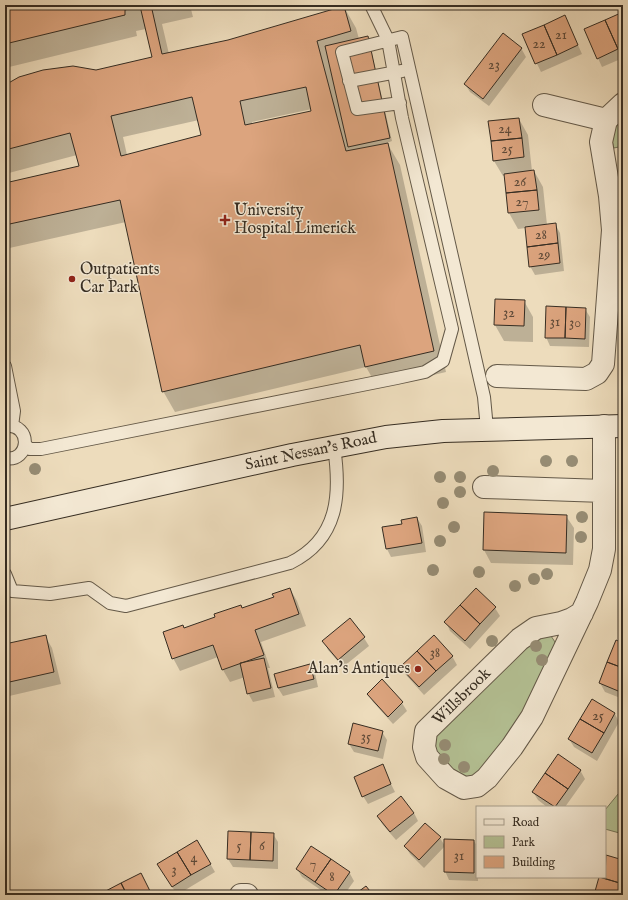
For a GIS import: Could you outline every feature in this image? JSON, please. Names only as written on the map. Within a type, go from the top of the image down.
[{"type":"street","points":[[496,376],[586,379],[597,373],[603,364],[613,230],[610,196],[601,142],[606,120],[623,104]]},
{"type":"street","points":[[544,105],[606,120]]},
{"type":"street","name":"Saint Nessan's Road","points":[[5,519],[334,446],[393,436],[442,431],[614,426]]},
{"type":"street","name":"Willsbrook","points":[[582,613],[561,623],[536,628],[520,639],[426,731],[424,747],[427,757],[446,778],[464,788],[477,786],[487,778],[512,747],[532,717],[582,613],[600,570],[604,548],[611,482],[614,426]]},
{"type":"street","points":[[484,487],[611,482]]},
{"type":"street","points":[[241,895],[248,895]]},
{"type":"lane","points":[[25,445],[30,449],[41,449],[425,372],[443,361],[452,329],[402,118],[388,40],[371,5]]},
{"type":"lane","points":[[400,103],[357,109],[342,52],[402,37],[484,397],[487,429]]},
{"type":"lane","points":[[349,81],[409,69]]},
{"type":"lane","points":[[5,366],[14,411],[9,426],[17,428],[24,435],[25,445],[23,451],[19,455],[14,458],[5,458]]},
{"type":"lane","points":[[5,574],[12,591],[50,594],[89,588],[110,603],[126,606],[290,563],[302,557],[311,549],[326,530],[333,515],[337,498],[338,484],[334,446]]},
{"type":"green space","points":[[623,116],[623,146],[614,148],[612,139],[614,131]]},
{"type":"green space","points":[[546,635],[551,636],[555,642],[555,648],[532,702],[492,761],[473,777],[459,776],[435,751],[435,742],[438,732],[529,642]]},
{"type":"green space","points":[[623,788],[623,834],[606,829],[606,809]]},
{"type":"building","points":[[5,5],[151,5],[162,54],[228,40],[344,6],[351,31],[317,41],[346,151],[388,143],[434,351],[365,367],[360,345],[162,392],[120,200],[5,225],[5,183],[79,166],[70,133],[5,150],[5,85],[19,77],[43,70],[73,66],[96,70],[152,57],[140,6],[125,10],[125,15],[5,44]],"holes":[[[306,87],[311,111],[245,125],[240,101]],[[192,97],[201,135],[121,156],[111,116]]]},
{"type":"building","points":[[623,12],[623,47],[618,49],[605,20]]},
{"type":"building","points":[[565,15],[578,45],[557,55],[544,25]]},
{"type":"building","points":[[605,20],[618,49],[597,59],[584,29]]},
{"type":"building","points":[[544,25],[557,55],[535,64],[522,34]]},
{"type":"building","points":[[503,33],[522,48],[483,99],[464,84]]},
{"type":"building","points":[[368,36],[390,138],[348,147],[325,46]]},
{"type":"building","points":[[519,118],[522,138],[491,141],[488,121]]},
{"type":"building","points":[[522,138],[524,157],[493,161],[491,141]]},
{"type":"building","points":[[534,170],[537,190],[506,193],[504,174]]},
{"type":"building","points":[[537,190],[539,210],[508,213],[506,193]]},
{"type":"building","points":[[556,223],[558,243],[527,247],[525,227]]},
{"type":"building","points":[[558,243],[560,263],[529,267],[527,247]]},
{"type":"building","points":[[495,299],[525,300],[524,326],[494,325]]},
{"type":"building","points":[[546,306],[566,307],[565,338],[545,338]]},
{"type":"building","points":[[566,307],[586,308],[585,339],[565,338]]},
{"type":"building","points":[[484,512],[567,515],[566,553],[483,550]]},
{"type":"building","points":[[417,517],[422,543],[386,549],[382,527],[402,524],[401,520]]},
{"type":"building","points":[[290,588],[299,614],[255,630],[264,655],[222,670],[213,645],[172,659],[163,632],[183,625],[184,628],[215,617],[214,614],[241,605],[242,608],[274,597],[272,594]]},
{"type":"building","points":[[476,588],[496,607],[480,624],[460,605]]},
{"type":"building","points":[[460,605],[480,624],[465,641],[444,622]]},
{"type":"building","points":[[350,618],[365,637],[338,660],[322,641]]},
{"type":"building","points":[[46,635],[54,672],[5,683],[5,644]]},
{"type":"building","points":[[434,635],[453,656],[436,671],[417,651]]},
{"type":"building","points":[[616,640],[623,643],[623,668],[607,662]]},
{"type":"building","name":"Alan's Antiques","points":[[417,651],[436,671],[419,687],[400,667]]},
{"type":"building","points":[[264,658],[271,688],[247,694],[240,663]]},
{"type":"building","points":[[607,662],[623,668],[623,693],[599,683]]},
{"type":"building","points":[[310,664],[314,679],[278,688],[274,674]]},
{"type":"building","points":[[382,679],[403,702],[388,717],[367,694]]},
{"type":"building","points":[[592,699],[615,713],[604,733],[580,719]]},
{"type":"building","points":[[580,719],[604,733],[592,753],[568,739]]},
{"type":"building","points":[[353,723],[383,731],[378,751],[348,744]]},
{"type":"building","points":[[558,754],[581,770],[568,789],[545,773]]},
{"type":"building","points":[[383,764],[391,784],[362,797],[354,777]]},
{"type":"building","points":[[545,773],[568,789],[556,806],[532,792]]},
{"type":"building","points":[[401,796],[414,813],[390,832],[377,816]]},
{"type":"building","points":[[425,823],[441,837],[419,860],[404,846]]},
{"type":"building","points":[[228,831],[251,832],[250,860],[227,859]]},
{"type":"building","points":[[251,832],[274,833],[273,861],[250,860]]},
{"type":"building","points":[[444,839],[474,840],[474,873],[444,872]]},
{"type":"building","points":[[197,840],[211,864],[191,875],[177,852]]},
{"type":"building","points":[[311,846],[331,859],[315,882],[296,869]]},
{"type":"building","points":[[177,852],[191,875],[172,887],[157,864]]},
{"type":"building","points":[[606,855],[623,860],[623,884],[603,878],[606,878]]},
{"type":"building","points":[[331,859],[350,872],[334,895],[315,882]]},
{"type":"building","points":[[141,873],[152,895],[127,895],[121,883]]},
{"type":"building","points":[[599,878],[623,884],[623,895],[594,895]]},
{"type":"building","points":[[121,883],[127,895],[100,895],[100,894]]},
{"type":"building","points":[[366,886],[373,895],[354,895]]},
{"type":"place","name":"University Hospital Limerick","points":[[225,220]]},
{"type":"place","name":"Outpatients Car Park","points":[[72,279]]},
{"type":"place","name":"Alan's Antiques","points":[[418,669]]}]
